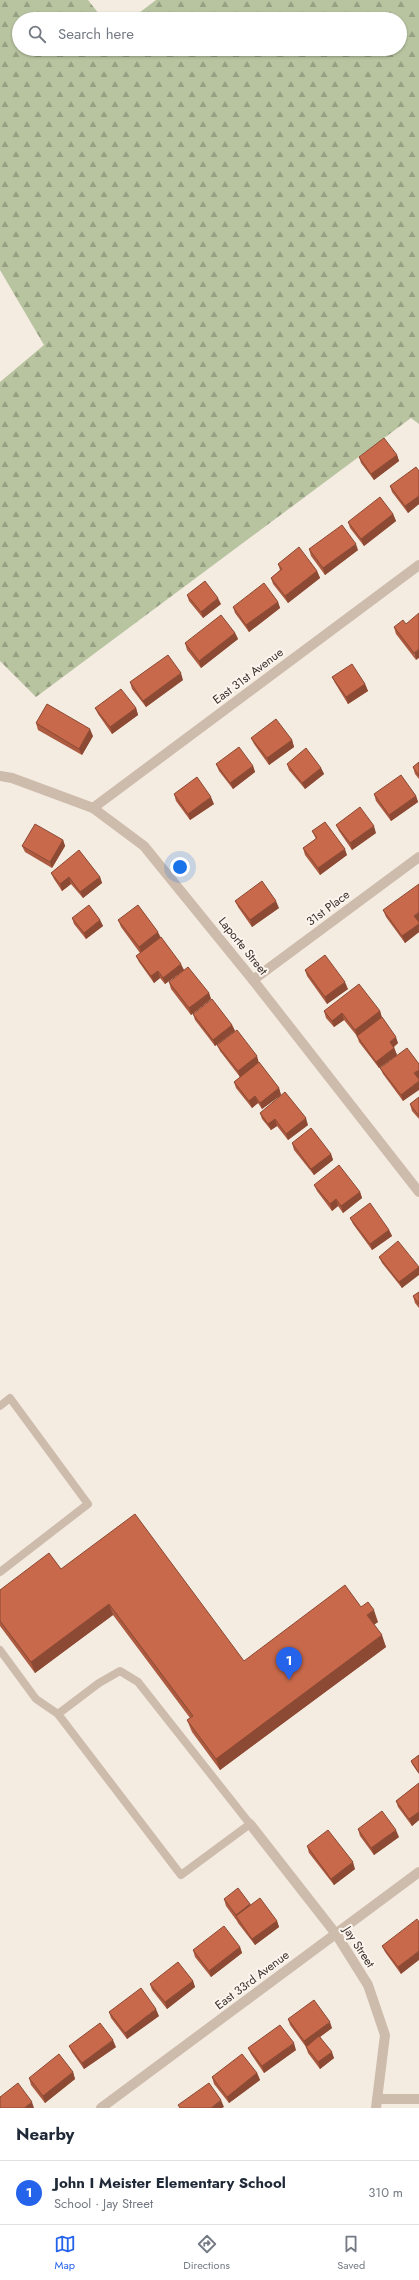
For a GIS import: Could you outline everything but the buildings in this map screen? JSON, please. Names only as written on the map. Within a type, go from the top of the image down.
[{"type":"street","name":"East 31st Avenue","points":[[93,808],[419,565]]},
{"type":"street","name":"Laporte Street","points":[[0,776],[12,778],[93,808],[144,846],[253,980],[419,1192]]},
{"type":"street","name":"31st Place","points":[[253,980],[419,857]]},
{"type":"street","name":"Jay Street","points":[[250,1824],[336,1934],[368,1985],[385,2035],[377,2103]]},
{"type":"street","name":"East 33rd Avenue","points":[[101,2108],[419,1872]]},
{"type":"street","points":[[377,2103],[419,2099]]},
{"type":"lane","points":[[0,1406],[10,1398],[88,1504],[0,1572]]},
{"type":"lane","points":[[0,1650],[36,1699],[58,1714],[181,1875],[250,1824],[138,1682],[120,1671],[99,1683],[58,1714]]},
{"type":"green space","points":[[0,0],[88,0],[97,12],[12,12],[12,56],[407,56],[407,12],[140,12],[156,0],[419,0],[419,424],[411,418],[36,697],[0,661],[0,382],[44,345],[0,270]]},
{"type":"place","name":"John I Meister Elementary School","points":[[289,1680]]}]
